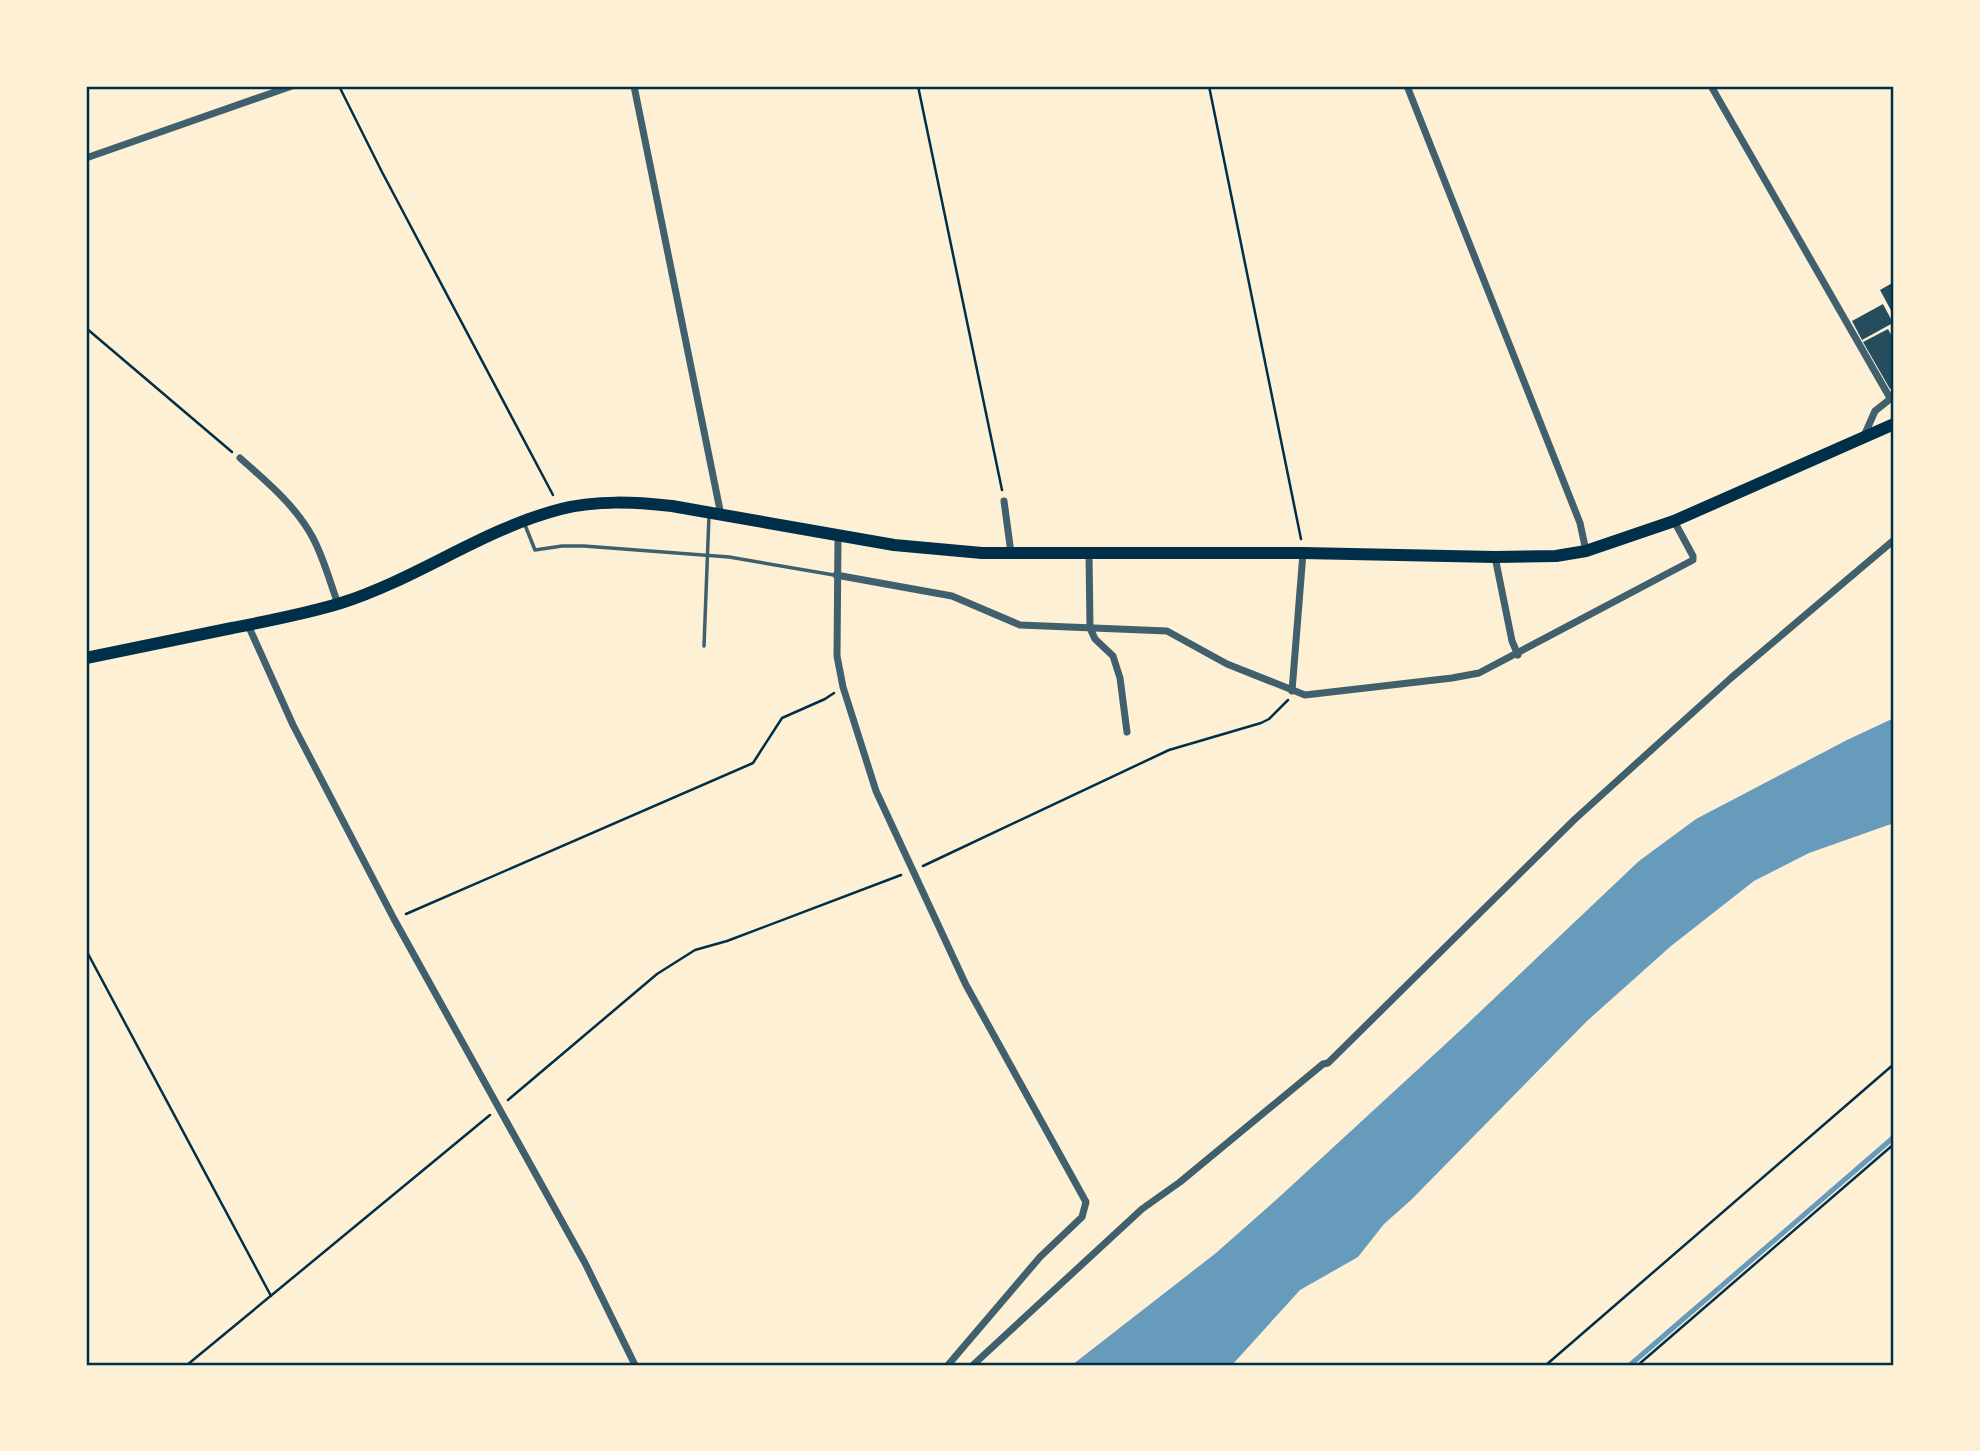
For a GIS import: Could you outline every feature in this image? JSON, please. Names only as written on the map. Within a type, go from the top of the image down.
[{"type":"main road","points":[[86,658],[338,604],[397,582],[480,540],[524,522],[561,509],[585,505],[638,502],[894,545],[982,553],[1303,553],[1494,558],[1556,556],[1586,551],[1674,521],[1894,424]]},
{"type":"street","points":[[86,158],[292,86]]},
{"type":"street","points":[[634,86],[715,514]]},
{"type":"street","points":[[1407,86],[1580,523],[1586,551]]},
{"type":"street","points":[[1711,86],[1892,397],[1875,411],[1864,437]]},
{"type":"street","points":[[240,458],[284,499],[308,530],[338,604]]},
{"type":"street","points":[[1004,501],[1011,553]]},
{"type":"street","points":[[836,575],[952,596],[1020,625],[1167,631],[1227,664],[1305,695],[1472,676],[1518,655],[1693,560],[1674,521]]},
{"type":"street","points":[[838,536],[837,656],[842,687],[876,791],[966,985],[1086,1202],[1082,1217],[1040,1257],[948,1365]]},
{"type":"street","points":[[973,1365],[1142,1209],[1180,1182],[1323,1064],[1328,1063],[1575,819],[1731,678],[1894,540]]},
{"type":"street","points":[[1089,553],[1090,628],[1095,639],[1112,656],[1120,678],[1127,732]]},
{"type":"street","points":[[1292,691],[1303,553]]},
{"type":"street","points":[[1494,558],[1512,641],[1518,655]]},
{"type":"street","points":[[248,625],[293,725],[394,919],[584,1263],[635,1365]]},
{"type":"lane","points":[[704,646],[708,555],[715,514]]},
{"type":"lane","points":[[524,522],[535,550],[584,546],[708,555],[836,575]]},
{"type":"path","points":[[339,86],[561,509]]},
{"type":"path","points":[[918,86],[1004,501]]},
{"type":"path","points":[[1209,86],[1303,553]]},
{"type":"path","points":[[86,328],[240,458]]},
{"type":"path","points":[[394,919],[753,763],[782,718],[825,699],[842,687]]},
{"type":"path","points":[[187,1365],[657,974],[695,950],[727,941],[913,871],[1169,750],[1261,723],[1286,702],[1292,691]]},
{"type":"path","points":[[86,950],[271,1296]]},
{"type":"path","points":[[1546,1365],[1894,1064]]},
{"type":"path","points":[[1638,1365],[1894,1144]]},
{"type":"water","points":[[1894,718],[1894,823],[1809,853],[1754,881],[1671,946],[1587,1021],[1411,1200],[1384,1224],[1358,1257],[1300,1290],[1232,1365],[1072,1365],[1216,1253],[1276,1200],[1639,861],[1696,819]]},
{"type":"building","points":[[1894,282],[1894,316],[1880,290]]},
{"type":"building","points":[[1883,304],[1893,323],[1862,340],[1852,321]]},
{"type":"building","points":[[1888,329],[1894,340],[1894,386],[1890,389],[1863,342]]},
{"type":"waterway","points":[[1630,1365],[1894,1137]]}]
